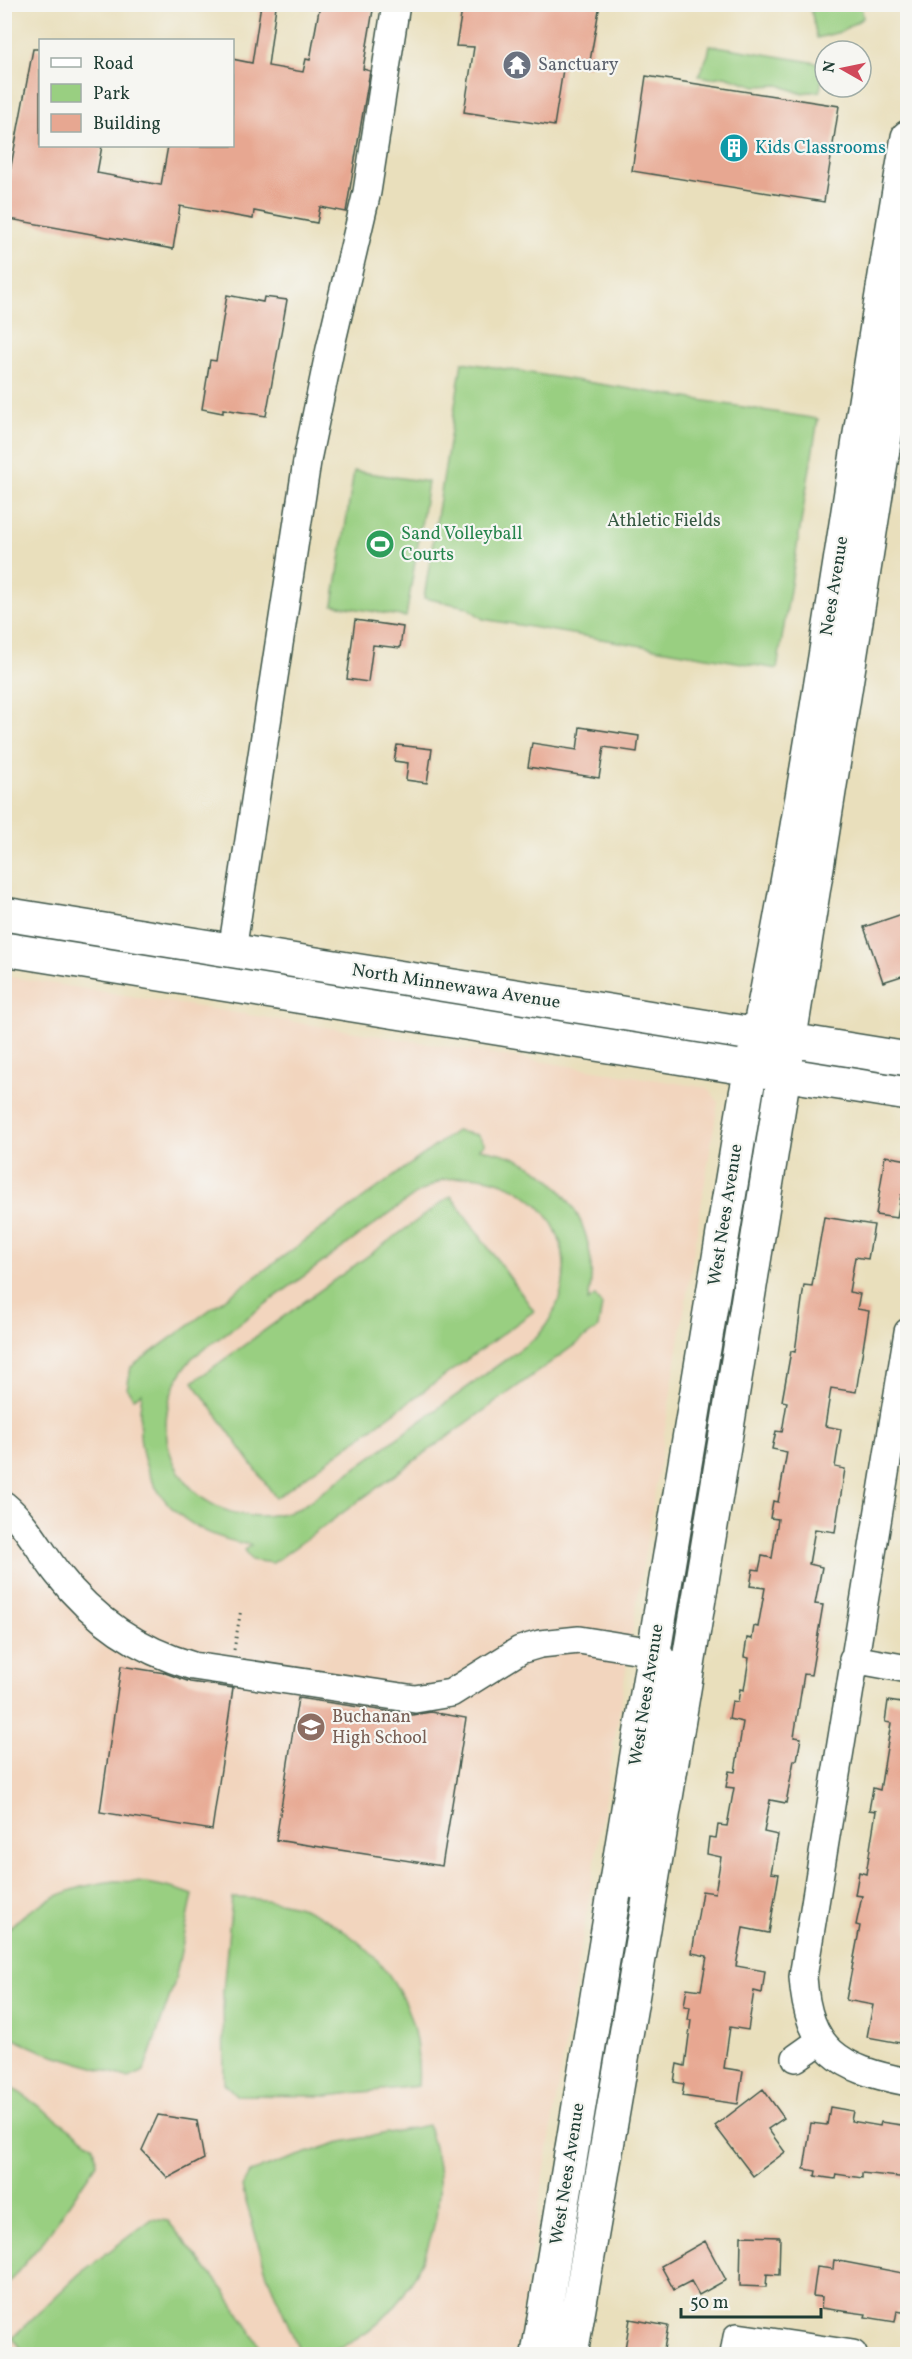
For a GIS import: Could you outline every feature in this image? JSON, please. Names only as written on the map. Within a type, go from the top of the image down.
[{"type":"main road","name":"Nees Avenue","points":[[775,1038],[813,725],[898,252],[908,137]]},
{"type":"main road","name":"Nees Avenue","points":[[775,1038],[908,291]]},
{"type":"main road","name":"North Minnewawa Avenue","points":[[4,914],[908,1059]]},
{"type":"main road","name":"North Minnewawa Avenue","points":[[4,949],[908,1094]]},
{"type":"main road","points":[[226,985],[232,951]]},
{"type":"main road","name":"West Nees Avenue","points":[[538,2355],[752,1069],[775,1038]]},
{"type":"main road","name":"West Nees Avenue","points":[[571,2355],[633,1999],[784,1075],[775,1038]]},
{"type":"street","points":[[232,951],[308,454],[367,192],[396,4]]},
{"type":"street","points":[[908,1332],[803,1977],[807,2010],[820,2041],[835,2056],[857,2069],[908,2082]]},
{"type":"street","points":[[4,1505],[26,1527],[57,1572],[90,1610],[127,1638],[173,1660],[193,1666],[415,1699],[451,1693],[520,1650],[548,1642],[579,1640],[654,1652],[665,1661],[668,1676],[628,1928],[633,1999]]},
{"type":"street","points":[[853,1659],[908,1669]]},
{"type":"street","points":[[796,2058],[820,2041]]},
{"type":"street","points":[[736,2346],[853,2355]]},
{"type":"path","points":[[233,1654],[241,1609]]},
{"type":"shaded area","name":"Buchanan High School","points":[[4,976],[708,1088],[718,1102],[515,2354],[5,2354]]},
{"type":"green space","points":[[810,5],[861,5],[863,18],[840,32],[817,38]]},
{"type":"green space","points":[[710,45],[813,62],[813,92],[800,93],[779,85],[756,86],[725,76],[711,78],[698,76]]},
{"type":"green space","name":"Athletic Fields","points":[[462,362],[818,419],[777,669],[483,619],[467,607],[424,598]]},
{"type":"green space","name":"Sand Volleyball Courts","points":[[354,471],[428,482],[406,617],[333,605]]},
{"type":"green space","points":[[456,1131],[478,1135],[485,1144],[479,1149],[506,1155],[530,1166],[551,1181],[568,1200],[581,1222],[589,1247],[591,1274],[588,1301],[595,1296],[602,1305],[598,1328],[273,1563],[251,1560],[244,1550],[251,1545],[222,1538],[198,1527],[177,1513],[161,1495],[149,1474],[142,1450],[140,1423],[142,1393],[134,1398],[127,1389],[131,1367]],"holes":[[[471,1176],[501,1183],[526,1195],[545,1213],[558,1235],[564,1259],[563,1285],[554,1311],[537,1337],[300,1508],[264,1516],[231,1512],[204,1499],[183,1478],[170,1452],[166,1421],[173,1390],[192,1358],[416,1194],[442,1180]]]},
{"type":"green space","points":[[451,1196],[534,1311],[276,1498],[193,1382]]},
{"type":"green space","points":[[115,1881],[155,1884],[193,1895],[174,1984],[144,2071],[129,2078],[41,2051],[5,2035],[5,1932],[28,1912],[55,1897],[84,1886]]},
{"type":"green space","points":[[232,1898],[272,1901],[308,1910],[341,1929],[377,1960],[402,1997],[410,2017],[416,2039],[418,2086],[327,2096],[236,2095],[224,2083],[223,1991]]},
{"type":"green space","points":[[5,2084],[94,2146],[97,2163],[45,2239],[5,2287]]},
{"type":"green space","points":[[428,2125],[438,2166],[439,2192],[435,2220],[427,2248],[415,2276],[399,2301],[379,2322],[356,2339],[330,2350],[301,2354],[267,2275],[242,2187],[250,2172],[337,2143]]},
{"type":"green space","points":[[152,2219],[168,2221],[226,2293],[265,2354],[25,2354],[13,2337],[79,2274]]},
{"type":"building","points":[[261,4],[276,6],[268,66],[303,72],[306,59],[310,60],[320,4],[345,4],[373,10],[363,69],[370,71],[346,212],[320,207],[317,223],[254,211],[253,219],[180,206],[173,249],[4,218],[4,203],[33,49],[39,49],[39,147],[102,147],[97,173],[161,185],[168,147],[234,147],[234,59],[252,63]]},
{"type":"building","name":"Sanctuary","points":[[463,4],[600,4],[589,67],[564,63],[554,126],[464,112],[474,47],[456,46]]},
{"type":"building","name":"Kids Classrooms","points":[[646,76],[839,106],[824,202],[632,171]]},
{"type":"building","points":[[227,295],[263,302],[264,297],[287,300],[266,416],[223,409],[223,413],[202,409],[210,360],[216,361]]},
{"type":"building","points":[[355,620],[403,627],[400,648],[373,645],[368,682],[347,679]]},
{"type":"building","points":[[580,727],[639,736],[637,752],[604,747],[599,778],[528,767],[532,743],[577,750]]},
{"type":"building","points":[[397,745],[432,749],[427,783],[406,780],[408,763],[394,761]]},
{"type":"building","points":[[908,912],[908,974],[883,982],[864,927]]},
{"type":"building","points":[[885,1156],[908,1160],[908,1196],[901,1195],[897,1218],[876,1215]]},
{"type":"building","points":[[824,1217],[874,1225],[868,1259],[855,1257],[849,1292],[860,1294],[857,1309],[869,1311],[856,1392],[831,1388],[825,1426],[841,1429],[835,1467],[845,1469],[835,1532],[815,1529],[809,1564],[822,1567],[815,1604],[823,1605],[811,1675],[804,1674],[794,1737],[801,1738],[797,1760],[794,1760],[786,1803],[770,1800],[764,1832],[778,1835],[771,1873],[779,1874],[769,1933],[743,1928],[736,1966],[765,1971],[762,1993],[754,1991],[748,2030],[730,2027],[724,2068],[743,2071],[738,2104],[682,2096],[684,2084],[674,2082],[677,2064],[685,2066],[691,2020],[688,2020],[690,2007],[684,2006],[687,1988],[701,1990],[707,1956],[692,1953],[702,1891],[715,1893],[721,1857],[707,1854],[709,1837],[716,1838],[718,1825],[727,1826],[734,1788],[726,1787],[729,1771],[735,1772],[743,1722],[729,1719],[732,1701],[738,1702],[740,1689],[744,1690],[749,1658],[744,1657],[747,1638],[752,1639],[754,1626],[758,1627],[765,1588],[750,1586],[753,1569],[759,1570],[762,1556],[772,1558],[778,1519],[770,1518],[773,1501],[778,1502],[787,1452],[772,1449],[776,1431],[782,1432],[787,1402],[782,1401],[791,1351],[795,1352],[804,1285],[812,1286]]},
{"type":"building","points":[[121,1666],[165,1673],[190,1682],[233,1688],[212,1830],[100,1812]]},
{"type":"building","points":[[298,1698],[413,1715],[431,1712],[466,1718],[442,1866],[276,1840]]},
{"type":"building","points":[[888,1701],[908,1704],[908,2032],[902,2031],[900,2043],[867,2037],[873,2005],[846,2000],[860,1926],[856,1925],[862,1896],[855,1895],[859,1872],[866,1874],[876,1811],[869,1810],[873,1788],[880,1790],[891,1723],[885,1722]]},
{"type":"building","points":[[763,2089],[784,2118],[768,2129],[785,2152],[753,2176],[715,2126]]},
{"type":"building","points":[[830,2107],[853,2111],[851,2121],[880,2126],[881,2122],[908,2126],[908,2178],[862,2173],[862,2178],[836,2174],[835,2179],[815,2176],[816,2171],[804,2169],[811,2123],[827,2125]]},
{"type":"building","points":[[158,2115],[197,2121],[204,2159],[168,2178],[142,2150]]},
{"type":"building","points":[[741,2236],[780,2237],[779,2275],[767,2274],[766,2287],[740,2286]]},
{"type":"building","points":[[705,2241],[726,2280],[699,2295],[691,2281],[674,2290],[661,2266]]},
{"type":"building","points":[[834,2260],[908,2274],[908,2313],[897,2311],[895,2322],[865,2317],[866,2314],[821,2308],[822,2297],[813,2296],[817,2267],[833,2269]]},
{"type":"building","points":[[630,2319],[668,2326],[663,2355],[624,2355]]},
{"type":"place","name":"Sanctuary","points":[[517,65]]},
{"type":"place","name":"Kids Classrooms","points":[[734,148]]},
{"type":"place","name":"Sand Volleyball Courts","points":[[380,544]]},
{"type":"place","name":"Buchanan High School","points":[[311,1727]]}]
